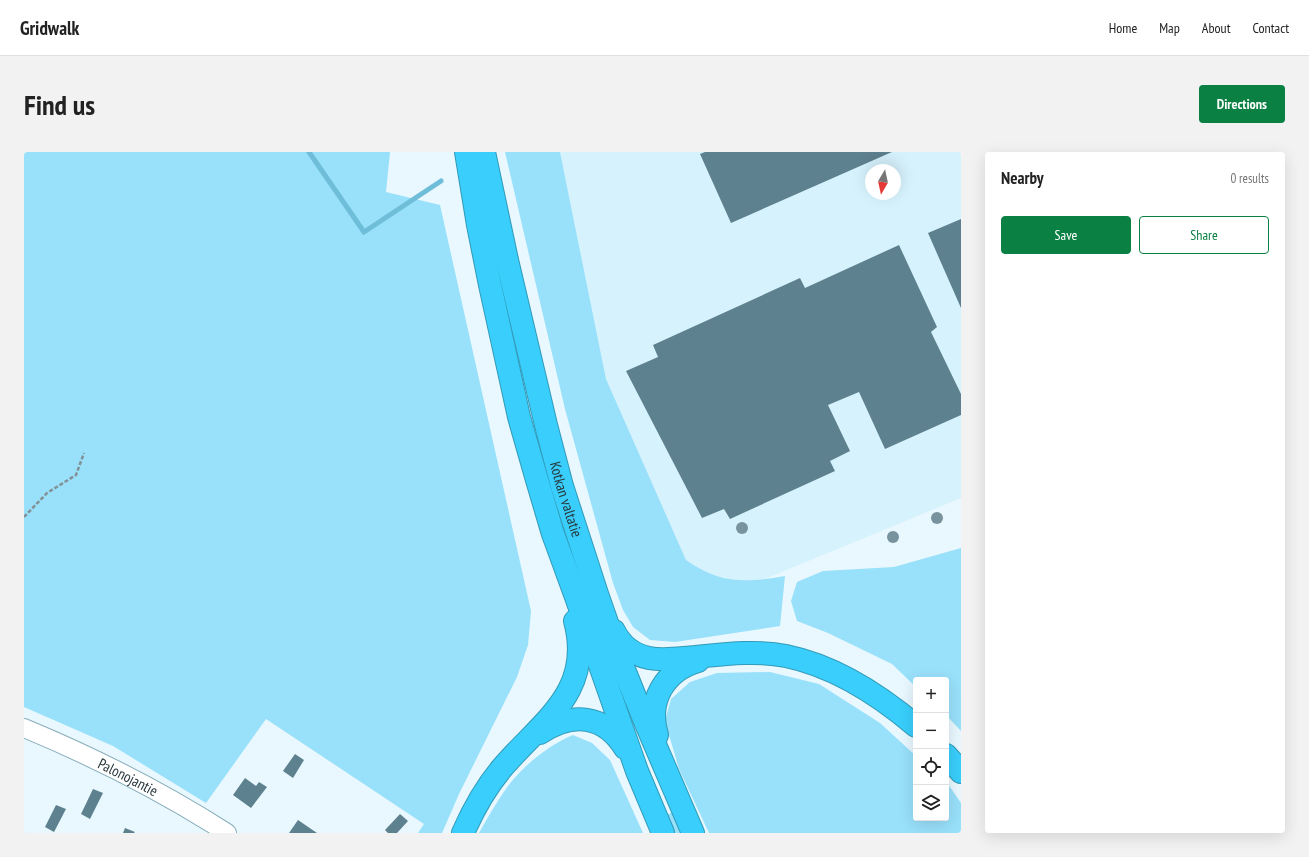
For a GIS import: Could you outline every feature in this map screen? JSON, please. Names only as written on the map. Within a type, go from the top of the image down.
[{"type":"highway","name":"Kotkan valtatie","points":[[466,152],[478,225],[516,402],[553,534],[637,771],[663,833]]},
{"type":"highway","name":"Kotkan valtatie","points":[[484,152],[507,260],[562,486],[597,594],[630,686],[694,833]]},
{"type":"highway","points":[[462,833],[487,788],[502,768],[558,709],[572,684],[579,655],[577,627],[553,534]]},
{"type":"highway","points":[[597,594],[616,634],[622,643],[638,654],[648,658],[660,660],[743,652],[763,653],[804,660],[831,670],[878,696],[913,724]]},
{"type":"highway","points":[[666,769],[654,719],[657,698],[661,688],[667,679],[682,667],[718,654]]},
{"type":"highway","points":[[527,742],[556,724],[580,719],[593,720],[603,724],[618,737],[637,771]]},
{"type":"highway","points":[[949,758],[961,772]]},
{"type":"street","name":"Palonojantie","points":[[24,728],[71,748],[188,808],[227,833]]},
{"type":"path","points":[[24,518],[47,493],[76,475],[84,453]]},
{"type":"shaded area","points":[[24,152],[390,152],[386,192],[440,205],[531,611],[528,645],[517,677],[459,794],[442,833],[418,833],[424,824],[266,719],[206,803],[113,746],[24,707]]},
{"type":"shaded area","points":[[505,152],[560,152],[606,379],[686,560],[710,574],[733,580],[757,580],[785,576],[780,626],[675,642],[650,640],[633,627],[623,610],[613,583],[565,409]]},
{"type":"shaded area","points":[[560,152],[961,152],[961,498],[760,581],[733,581],[701,570],[686,560],[606,379]]},
{"type":"shaded area","points":[[961,548],[961,731],[949,718],[949,677],[913,677],[913,684],[892,664],[828,633],[797,621],[791,601],[797,582],[823,571],[894,567]]},
{"type":"shaded area","points":[[770,672],[819,684],[880,723],[913,753],[913,821],[949,821],[949,786],[961,803],[961,833],[709,833],[679,769],[665,721],[671,699],[690,682],[717,673]]},
{"type":"shaded area","points":[[573,735],[592,743],[610,760],[643,833],[479,833],[514,778],[529,763],[546,750]]},
{"type":"shaded area","points":[[674,812],[683,833],[673,833],[665,815]]},
{"type":"building","points":[[705,152],[892,152],[731,223],[700,154]]},
{"type":"building","points":[[961,219],[961,308],[928,233]]},
{"type":"building","points":[[899,245],[937,327],[931,332],[961,394],[961,415],[885,449],[859,392],[828,405],[850,451],[830,461],[835,471],[730,519],[724,509],[702,518],[626,371],[658,357],[653,345],[800,278],[805,288]]},
{"type":"building","points":[[295,754],[304,760],[293,778],[283,771]]},
{"type":"building","points":[[245,778],[256,786],[259,782],[267,787],[251,808],[233,795]]},
{"type":"building","points":[[93,789],[103,793],[90,819],[81,814]]},
{"type":"building","points":[[56,805],[66,809],[54,832],[45,827]]},
{"type":"building","points":[[400,814],[408,821],[397,833],[388,833],[385,830]]},
{"type":"building","points":[[298,820],[317,833],[289,833]]},
{"type":"building","points":[[125,828],[135,832],[123,833]]},
{"type":"waterway","points":[[309,152],[364,232],[441,181]]}]
